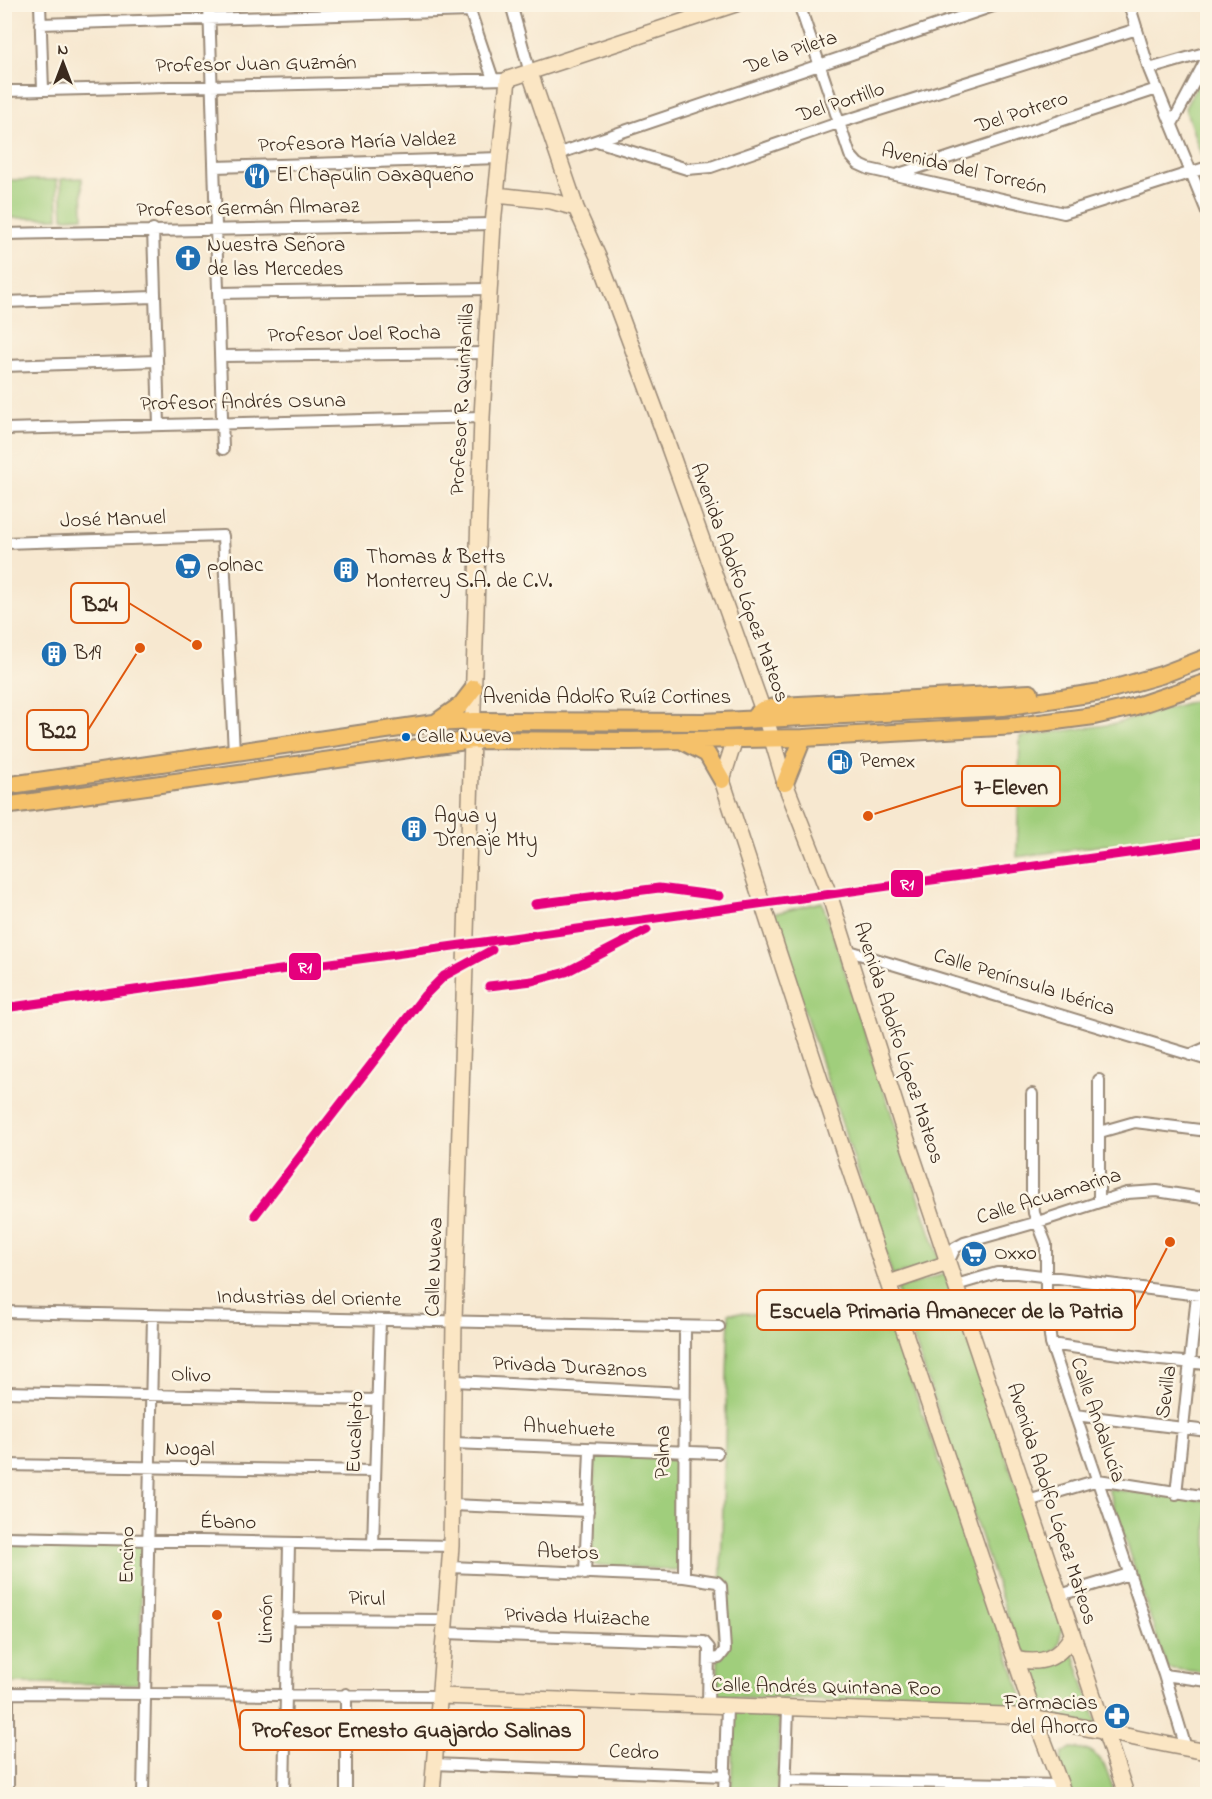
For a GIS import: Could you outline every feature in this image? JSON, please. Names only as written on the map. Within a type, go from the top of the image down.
[{"type":"main road","name":"Avenida Adolfo Ruíz Cortines","points":[[759,712],[780,706],[999,696],[1053,690],[1157,665],[1208,646]]},
{"type":"main road","name":"Avenida Adolfo Ruíz Cortines","points":[[4,786],[434,723],[474,721],[624,723],[759,712],[959,710],[1055,700],[1101,692],[1161,675],[1208,657]]},
{"type":"main road","name":"Avenida Adolfo Ruíz Cortines","points":[[4,806],[473,740],[803,738],[1057,721],[1132,707],[1208,682]]},
{"type":"main road","points":[[434,723],[453,712],[474,688]]},
{"type":"main road","points":[[735,739],[759,712]]},
{"type":"main road","points":[[785,783],[803,738]]},
{"type":"main road","points":[[680,740],[707,754],[722,780]]},
{"type":"street","points":[[40,4],[42,90]]},
{"type":"street","points":[[209,4],[222,356],[223,449]]},
{"type":"street","points":[[511,4],[530,73]]},
{"type":"street","points":[[501,79],[530,73],[736,4]]},
{"type":"street","name":"Avenida del Torreón","points":[[799,4],[838,123],[850,155],[858,164],[1064,213],[1208,167]]},
{"type":"street","name":"De la Pileta","points":[[597,141],[999,4]]},
{"type":"street","points":[[1129,4],[1149,69],[1208,214]]},
{"type":"street","points":[[40,24],[469,6]]},
{"type":"street","name":"Profesor R. Quintanilla","points":[[469,6],[501,79],[500,158],[493,224],[482,417],[474,721]]},
{"type":"street","name":"Del Portillo","points":[[597,141],[664,163],[694,170],[711,167],[838,123],[1137,29]]},
{"type":"street","points":[[1149,69],[1208,54]]},
{"type":"street","points":[[1172,124],[1208,54]]},
{"type":"street","name":"Avenida Adolfo López Mateos","points":[[530,73],[576,208],[608,282],[759,712],[772,739],[785,783],[830,897],[948,1263],[1126,1794]]},
{"type":"street","name":"Profesor Juan Guzmán","points":[[4,91],[501,79]]},
{"type":"street","name":"Del Potrero","points":[[899,174],[1157,89]]},
{"type":"street","points":[[557,154],[597,141]]},
{"type":"street","name":"Profesora María Valdez","points":[[215,167],[500,158]]},
{"type":"street","points":[[496,195],[551,201],[576,208]]},
{"type":"street","name":"Profesor Germán Almaraz","points":[[4,234],[153,229],[493,224]]},
{"type":"street","points":[[153,229],[159,425]]},
{"type":"street","points":[[220,293],[489,289]]},
{"type":"street","points":[[4,302],[154,297]]},
{"type":"street","name":"Profesor Joel Rocha","points":[[222,356],[487,353]]},
{"type":"street","points":[[4,366],[157,362]]},
{"type":"street","name":"Profesor Andrés Osuna","points":[[4,429],[482,417]]},
{"type":"street","name":"José Manuel","points":[[4,543],[223,536],[234,752]]},
{"type":"street","name":"Calle Nueva","points":[[432,1794],[451,1546],[454,1322],[474,721]]},
{"type":"street","points":[[735,739],[722,780],[1015,1659],[1062,1790],[786,1780]]},
{"type":"street","name":"Calle Península Ibérica","points":[[846,950],[1208,1060]]},
{"type":"street","points":[[1190,1055],[1208,1047]]},
{"type":"street","points":[[1099,1080],[1099,1200]]},
{"type":"street","name":"Calle Andalucía","points":[[1032,1094],[1032,1193],[1038,1222],[1046,1244],[1051,1344],[1164,1675],[1186,1748]]},
{"type":"street","points":[[1100,1131],[1135,1122],[1208,1131]]},
{"type":"street","name":"Calle Acuamarina","points":[[948,1263],[955,1248],[964,1243],[1038,1222],[1099,1200],[1142,1191],[1208,1199]]},
{"type":"street","points":[[889,1283],[948,1263]]},
{"type":"street","points":[[956,1285],[997,1273],[1046,1276],[1202,1296]]},
{"type":"street","name":"Sevilla","points":[[1176,1494],[1181,1428],[1202,1296]]},
{"type":"street","name":"Industrias del Oriente","points":[[4,1312],[719,1327]]},
{"type":"street","name":"Encino","points":[[143,1794],[153,1316]]},
{"type":"street","name":"Eucalipto","points":[[373,1545],[380,1320]]},
{"type":"street","name":"Palma","points":[[684,1577],[685,1327]]},
{"type":"street","points":[[1051,1344],[1208,1364]]},
{"type":"street","name":"Privada Duraznos","points":[[455,1381],[683,1393]]},
{"type":"street","name":"Olivo","points":[[4,1392],[376,1400]]},
{"type":"street","points":[[1075,1415],[1208,1431]]},
{"type":"street","name":"Ahuehuete","points":[[453,1443],[590,1450],[717,1453]]},
{"type":"street","points":[[585,1574],[590,1450]]},
{"type":"street","name":"Nogal","points":[[4,1465],[375,1471]]},
{"type":"street","points":[[1028,1501],[1098,1480],[1176,1494],[1208,1497]]},
{"type":"street","points":[[452,1505],[588,1511]]},
{"type":"street","name":"Ébano","points":[[4,1537],[451,1546]]},
{"type":"street","name":"Limón","points":[[284,1794],[289,1544]]},
{"type":"street","name":"Abetos","points":[[450,1567],[684,1577],[712,1581],[721,1586],[725,1650],[719,1658],[709,1659]]},
{"type":"street","points":[[1060,1595],[1129,1574]]},
{"type":"street","name":"Pirul","points":[[287,1619],[446,1627]]},
{"type":"street","name":"Privada Huizache","points":[[446,1627],[708,1644],[709,1659]]},
{"type":"street","points":[[1015,1659],[1029,1662],[1051,1659],[1065,1648],[1072,1635]]},
{"type":"street","points":[[708,1706],[709,1659]]},
{"type":"street","points":[[1164,1675],[1208,1681]]},
{"type":"street","points":[[8,1794],[6,1693],[440,1696]]},
{"type":"street","points":[[346,1694],[346,1794]]},
{"type":"street","name":"Calle Andrés Quintana Roo","points":[[440,1696],[788,1709],[959,1712],[1035,1718],[1106,1734],[1208,1752]]},
{"type":"street","points":[[724,1794],[727,1707]]},
{"type":"street","points":[[785,1794],[788,1709]]},
{"type":"street","name":"Cedro","points":[[434,1764],[725,1776]]},
{"type":"green space","points":[[1207,66],[1207,152],[1201,155],[1185,108]]},
{"type":"green space","points":[[82,178],[83,217],[63,218],[61,179]]},
{"type":"green space","points":[[6,180],[57,180],[58,218],[6,218]]},
{"type":"green space","points":[[1207,697],[1207,831],[1017,857],[1020,737],[1114,724]]},
{"type":"green space","points":[[822,902],[940,1262],[893,1276],[772,914]]},
{"type":"green space","points":[[945,1274],[1063,1627],[1057,1648],[1048,1655],[1025,1654],[1018,1647],[897,1289]]},
{"type":"green space","points":[[729,1313],[888,1316],[1027,1709],[717,1696]]},
{"type":"green space","points":[[599,1453],[678,1457],[682,1462],[680,1567],[676,1570],[595,1565],[592,1562],[595,1457]]},
{"type":"green space","points":[[1108,1489],[1207,1501],[1207,1673],[1167,1668]]},
{"type":"green space","points":[[5,1538],[139,1543],[142,1545],[140,1681],[136,1684],[5,1683]]},
{"type":"green space","points":[[1073,1652],[1098,1727],[1039,1711],[1022,1666],[1049,1667],[1056,1665]]},
{"type":"green space","points":[[734,1711],[780,1712],[777,1794],[731,1794]]},
{"type":"green space","points":[[1071,1748],[1090,1752],[1102,1761],[1115,1794],[1070,1794],[1060,1766],[1062,1754]]},
{"type":"transit line","name":"R1","points":[[4,1008],[1208,842]]},
{"type":"transit line","name":"R1","points":[[535,904],[659,888],[720,896]]},
{"type":"transit line","name":"R1","points":[[489,986],[532,981],[566,972],[647,930]]},
{"type":"transit line","name":"R1","points":[[255,1215],[424,996],[444,976],[492,950]]},
{"type":"place","name":"El Chapulin Oaxaqueño","points":[[257,176]]},
{"type":"place","name":"Nuestra Señora de las Mercedes","points":[[188,258]]},
{"type":"place","name":"polnac","points":[[188,566]]},
{"type":"place","name":"Thomas & Betts Monterrey S.A. de C.V.","points":[[346,570]]},
{"type":"place","name":"B24","points":[[197,645]]},
{"type":"place","name":"B22","points":[[140,648]]},
{"type":"place","name":"B19","points":[[54,654]]},
{"type":"place","name":"Calle Nueva","points":[[406,737]]},
{"type":"place","name":"Pemex","points":[[840,762]]},
{"type":"place","name":"7-Eleven","points":[[868,816]]},
{"type":"place","name":"Agua y Drenaje Mty","points":[[414,829]]},
{"type":"place","name":"Escuela Primaria Amanecer de la Patria","points":[[1170,1242]]},
{"type":"place","name":"Oxxo","points":[[974,1254]]},
{"type":"place","name":"Profesor Ernesto Guajardo Salinas","points":[[217,1615]]},
{"type":"place","name":"Farmacias del Ahorro","points":[[1117,1716]]}]
